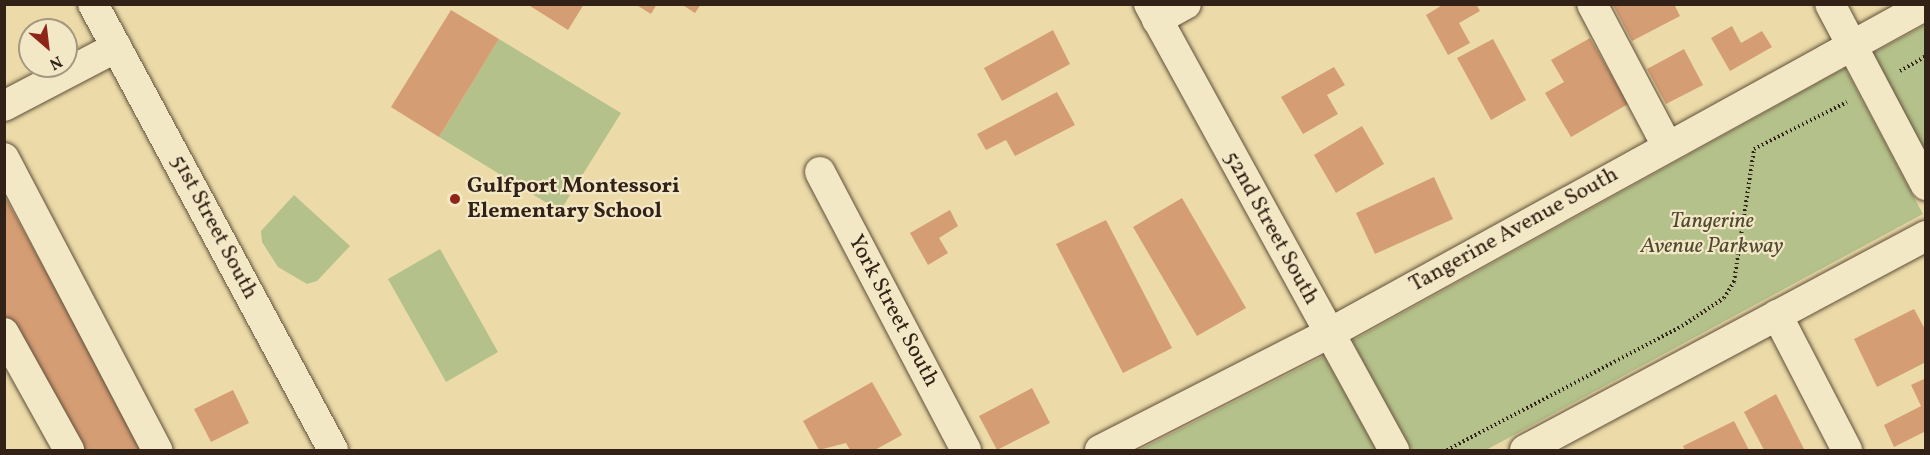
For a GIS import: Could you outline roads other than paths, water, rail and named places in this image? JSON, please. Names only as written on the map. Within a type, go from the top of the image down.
[{"type":"street","name":"51st Street South","points":[[93,4],[333,450]]},
{"type":"street","points":[[1153,12],[1186,4]]},
{"type":"street","points":[[1592,4],[1666,144]]},
{"type":"street","points":[[1830,4],[1926,185]]},
{"type":"street","name":"Tangerine Avenue South","points":[[1100,450],[1330,333],[1666,144],[1926,5]]},
{"type":"street","name":"52nd Street South","points":[[1153,12],[1394,450]]},
{"type":"street","points":[[4,106],[117,47]]},
{"type":"street","points":[[4,158],[157,450]]},
{"type":"street","name":"York Street South","points":[[820,172],[966,450]]},
{"type":"street","points":[[1525,450],[1926,236]]},
{"type":"street","points":[[1777,315],[1847,450]]},
{"type":"street","points":[[4,333],[69,450]]},
{"type":"place","name":"Gulfport Montessori Elementary School","points":[[455,199]]},
{"type":"park label","name":"Tangerine Avenue Parkway","points":[[1712,234]]}]
